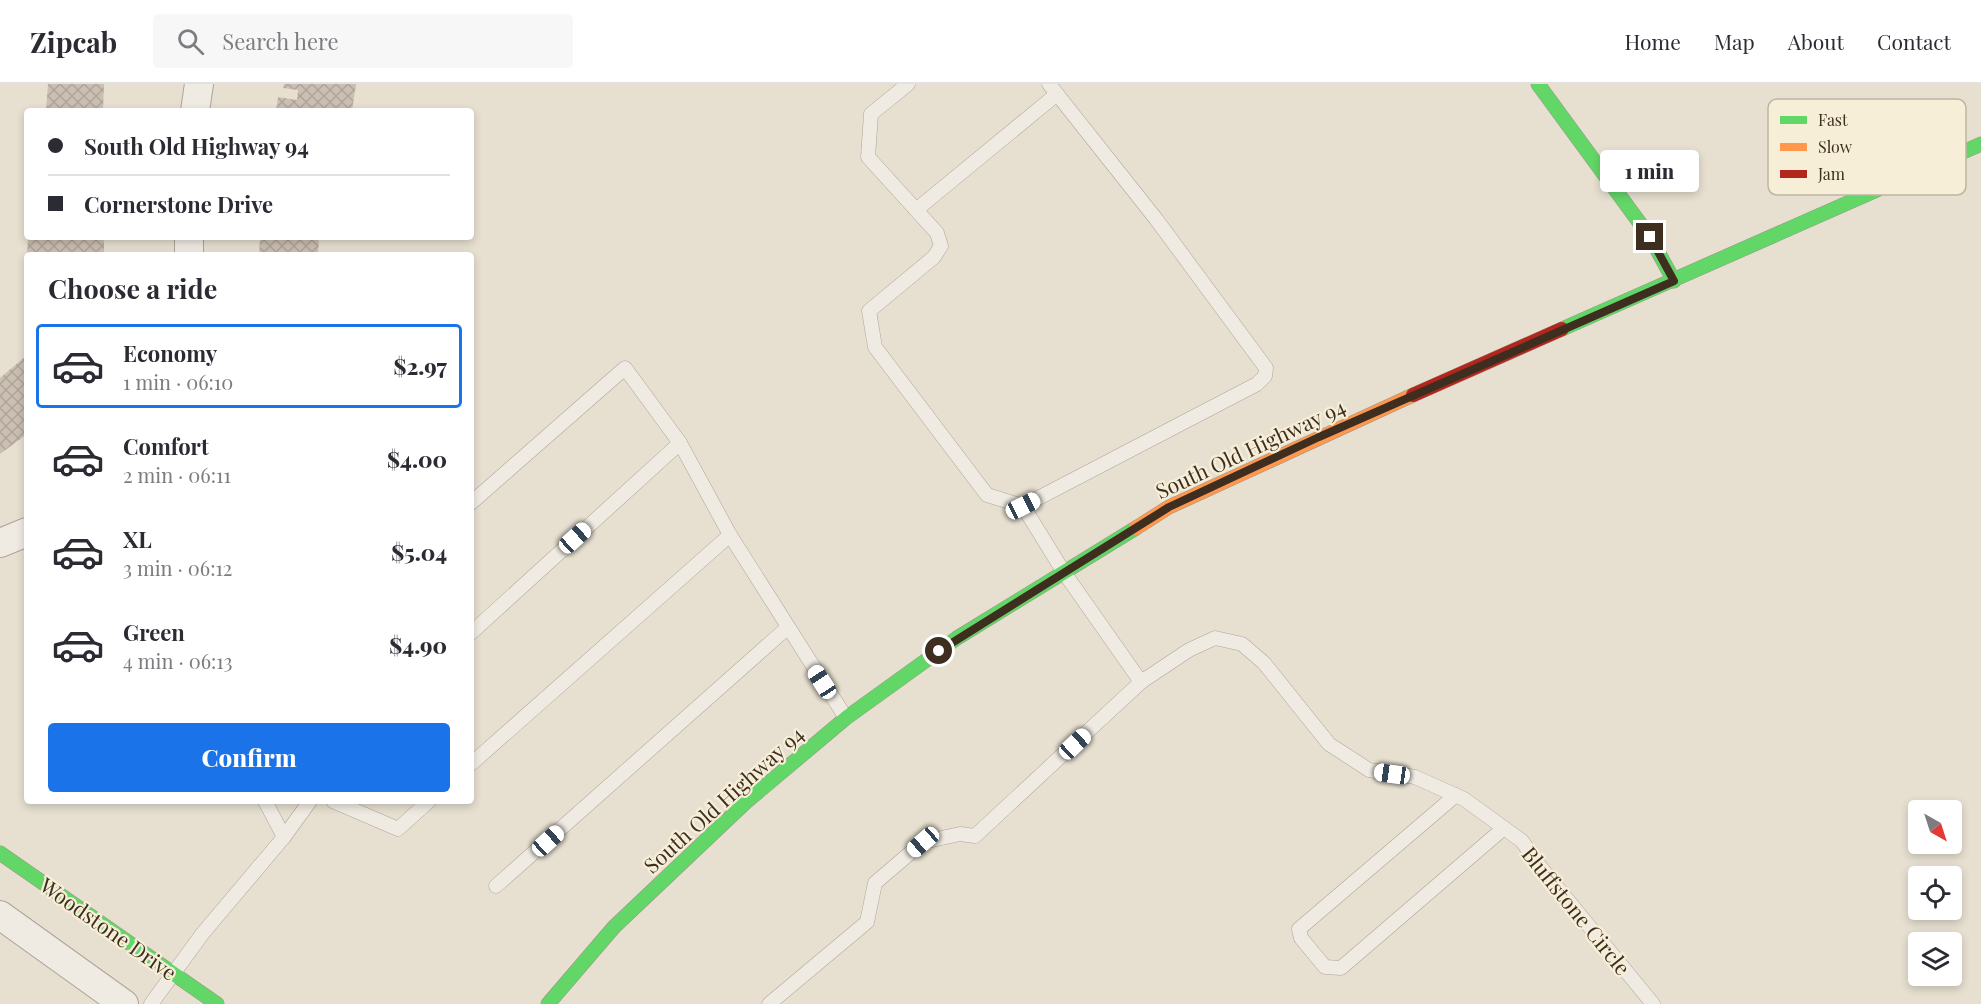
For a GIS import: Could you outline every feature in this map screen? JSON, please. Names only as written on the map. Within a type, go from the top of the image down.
[{"type":"main road","points":[[1538,84],[1650,237],[1674,281]]},
{"type":"main road","name":"South Old Highway 94","points":[[1966,151],[1981,144]]},
{"type":"main road","name":"South Old Highway 94","points":[[548,1004],[631,912],[746,802],[846,718],[957,638],[1063,572],[1180,502],[1319,437],[1867,195]]},
{"type":"main road","name":"Woodstone Drive","points":[[0,853],[217,1004]]},
{"type":"street","points":[[195,108],[199,84]]},
{"type":"street","points":[[0,543],[24,533]]},
{"type":"street","points":[[5,926],[124,1004]]},
{"type":"lane","points":[[908,84],[871,114],[868,157],[937,233],[940,246],[934,257],[869,311],[875,346],[987,495],[1023,506],[1063,572],[1141,682]]},
{"type":"lane","points":[[916,210],[1053,89],[1156,219],[1266,368],[1265,376],[1257,384],[1023,506]]},
{"type":"lane","points":[[474,500],[625,368],[680,443],[730,535],[846,718]]},
{"type":"lane","points":[[474,630],[680,443]]},
{"type":"lane","points":[[474,761],[730,535]]},
{"type":"lane","points":[[496,886],[787,628]]},
{"type":"lane","name":"Bluffstone Circle","points":[[769,1004],[867,922],[875,883],[923,842],[960,834],[975,836],[1141,682],[1189,650],[1215,638],[1242,644],[1264,663],[1329,744],[1369,770],[1415,777],[1456,795],[1522,841],[1538,864],[1653,1004]]},
{"type":"lane","points":[[1456,795],[1299,929],[1300,938],[1325,967],[1341,968],[1504,828]]},
{"type":"lane","points":[[267,804],[284,837]]},
{"type":"lane","points":[[151,1004],[203,933],[284,837],[308,804]]},
{"type":"lane","points":[[340,804],[398,829],[426,804]]},
{"type":"building","points":[[48,84],[104,84],[103,108],[46,108]]},
{"type":"building","points":[[284,84],[356,84],[352,108],[276,108],[278,97],[297,100],[298,90],[283,88]]},
{"type":"building","points":[[28,240],[104,240],[104,252],[27,252]]},
{"type":"building","points":[[260,240],[319,240],[318,252],[259,252]]},
{"type":"building","points":[[24,358],[24,436],[0,454],[0,378]]},
{"type":"traffic: fast","points":[[1538,84],[1650,237],[1674,281]]},
{"type":"traffic: fast","points":[[1966,151],[1981,144]]},
{"type":"traffic: fast","points":[[1562,329],[1865,195]]},
{"type":"traffic: fast","points":[[548,1004],[614,927],[746,802],[846,718],[957,638],[1136,528]]},
{"type":"traffic: fast","points":[[0,853],[217,1004]]},
{"type":"traffic: slow","points":[[1136,528],[1169,507],[1413,395]]},
{"type":"traffic: jam","points":[[1413,395],[1562,329]]},
{"type":"route","points":[[939,651],[1169,507],[1319,437],[1674,281],[1650,237]]}]
